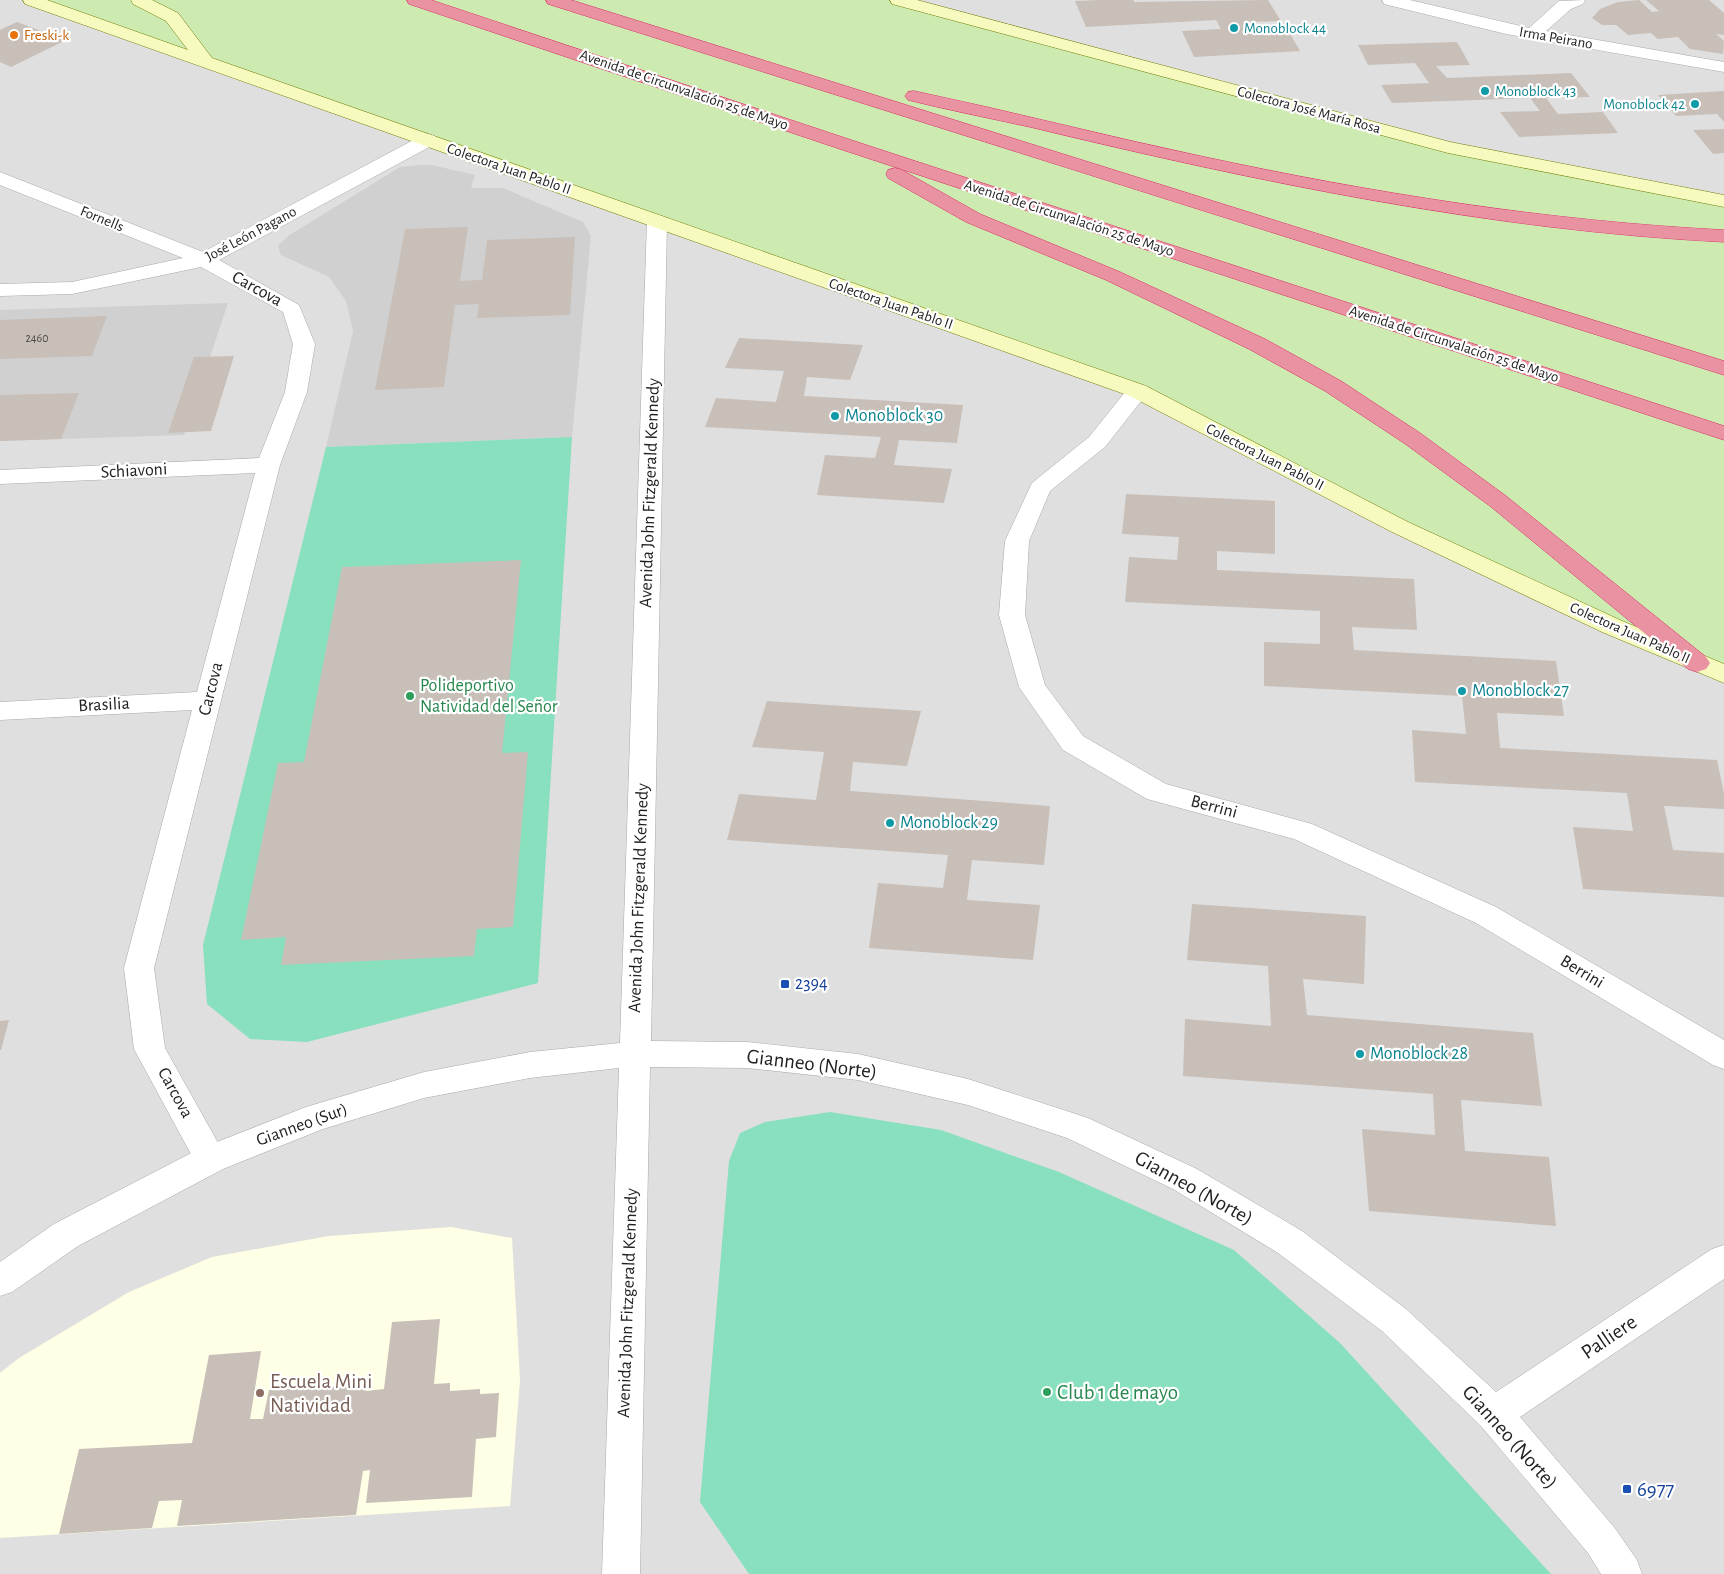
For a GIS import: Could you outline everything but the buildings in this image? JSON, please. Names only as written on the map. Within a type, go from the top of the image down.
[{"type":"highway","name":"Avenida de Circunvalación 25 de Mayo","points":[[415,0],[844,144],[1724,433]]},
{"type":"highway","points":[[554,0],[770,66],[1724,368]]},
{"type":"highway","points":[[770,66],[991,111],[1149,150],[1472,211],[1724,236]]},
{"type":"highway","points":[[844,144],[973,218],[1113,276],[1257,344],[1333,386],[1412,438],[1498,501],[1697,663]]},
{"type":"main road","name":"Colectora Juan Pablo II","points":[[31,0],[1138,391],[1400,527],[1611,626],[1724,674]]},
{"type":"main road","points":[[139,0],[172,17],[206,62]]},
{"type":"main road","name":"Colectora José María Rosa","points":[[898,0],[1448,147],[1724,200]]},
{"type":"street","name":"Irma Peirano","points":[[1390,0],[1506,30],[1724,67]]},
{"type":"street","points":[[1532,34],[1565,5],[1577,0]]},
{"type":"street","name":"José León Pagano","points":[[0,290],[72,288],[204,260],[428,140]]},
{"type":"street","name":"Fornells","points":[[0,178],[204,260]]},
{"type":"street","name":"Avenida John Fitzgerald Kennedy","points":[[621,1574],[658,221]]},
{"type":"street","name":"Carcova","points":[[204,260],[292,308],[304,344],[296,392],[268,465],[139,968],[150,1049],[211,1159]]},
{"type":"street","name":"Berrini","points":[[1138,391],[1097,442],[1040,488],[1017,541],[1012,615],[1032,686],[1073,743],[1157,792],[1302,831],[1486,916],[1724,1056]]},
{"type":"street","name":"Schiavoni","points":[[0,477],[268,465]]},
{"type":"street","name":"Brasilia","points":[[0,711],[208,700]]},
{"type":"street","name":"Gianneo (Sur)","points":[[0,1281],[66,1235],[211,1159],[318,1117],[424,1085],[530,1065],[635,1054]]},
{"type":"street","name":"Gianneo (Norte)","points":[[635,1054],[747,1055],[858,1067],[968,1092],[1077,1128],[1185,1179],[1290,1242],[1394,1320],[1494,1414],[1601,1540],[1624,1574]]},
{"type":"street","name":"Palliere","points":[[1494,1414],[1724,1260]]},
{"type":"shaded area","points":[[0,0],[1724,0],[1724,1574],[0,1574]]},
{"type":"shaded area","points":[[432,165],[475,175],[471,188],[503,188],[583,222],[591,236],[572,437],[326,447],[353,331],[346,301],[329,277],[281,255],[278,246],[288,236],[400,167]]},
{"type":"shaded area","points":[[228,303],[184,435],[0,441],[0,310]]},
{"type":"shaded area","name":"Escuela Mini Natividad","points":[[451,1227],[512,1238],[520,1380],[510,1506],[0,1538],[0,1373],[19,1358],[129,1292],[212,1257],[329,1236]]},
{"type":"green space","points":[[31,0],[898,0],[1448,147],[1724,201],[1724,674],[1697,663],[1138,391]]},
{"type":"green space","name":"Polideportivo Natividad del Señor","points":[[572,437],[538,983],[307,1042],[250,1039],[207,1004],[203,945],[326,447]]},
{"type":"green space","name":"Club 1 de mayo","points":[[830,1112],[941,1130],[1059,1172],[1234,1250],[1340,1343],[1551,1574],[749,1574],[700,1502],[729,1161],[740,1133],[765,1122]]},
{"type":"place","name":"Monoblock 44","points":[[1234,28]]},
{"type":"place","name":"Freski-k","points":[[14,35]]},
{"type":"place","name":"Monoblock 43","points":[[1485,91]]},
{"type":"place","name":"Monoblock 42","points":[[1695,104]]},
{"type":"place","name":"Monoblock 30","points":[[835,416]]},
{"type":"place","name":"Monoblock 27","points":[[1462,691]]},
{"type":"place","name":"Polideportivo Natividad del Señor","points":[[410,696]]},
{"type":"place","name":"Monoblock 29","points":[[890,823]]},
{"type":"place","name":"2394","points":[[785,984]]},
{"type":"place","name":"Monoblock 28","points":[[1360,1054]]},
{"type":"place","name":"Club 1 de mayo","points":[[1047,1392]]},
{"type":"place","name":"Escuela Mini Natividad","points":[[260,1393]]},
{"type":"place","name":"6977","points":[[1627,1489]]}]
